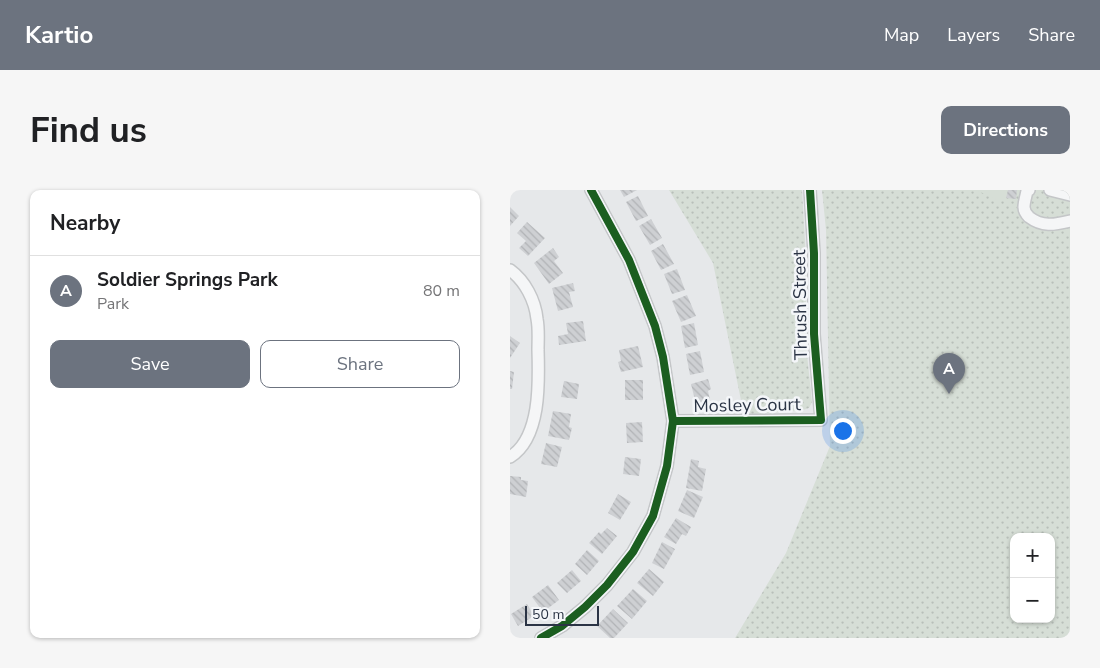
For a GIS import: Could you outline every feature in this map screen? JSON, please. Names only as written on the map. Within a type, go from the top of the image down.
[{"type":"street","points":[[541,638],[562,626],[585,608],[607,585],[633,552],[653,516],[667,466],[673,421],[663,358],[655,326],[629,260],[591,190]]},
{"type":"street","name":"Thrush Street","points":[[810,190],[814,253],[814,334],[821,420]]},
{"type":"street","points":[[1029,190],[1027,191],[1023,208],[1031,218],[1039,224],[1048,225],[1070,221]]},
{"type":"street","points":[[1050,190],[1070,195]]},
{"type":"street","points":[[510,270],[521,278],[531,298],[537,319],[539,387],[534,421],[518,452],[510,457]]},
{"type":"street","name":"Mosley Court","points":[[673,421],[821,420]]},
{"type":"shaded area","points":[[669,190],[802,190],[806,259],[806,345],[812,402],[809,408],[744,415],[713,263]]},
{"type":"shaded area","points":[[822,190],[1070,190],[1070,638],[735,638],[786,553],[830,446],[826,230]]},
{"type":"shaded area","points":[[976,190],[1007,190],[1006,197],[1000,201]]},
{"type":"building","points":[[620,190],[637,190],[624,197]]},
{"type":"building","points":[[1008,190],[1017,190],[1016,199],[1006,198]]},
{"type":"building","points":[[638,196],[648,216],[636,221],[626,202]]},
{"type":"building","points":[[510,207],[519,216],[510,226]]},
{"type":"building","points":[[651,219],[662,238],[650,245],[639,226]]},
{"type":"building","points":[[527,222],[545,238],[528,256],[519,248],[526,241],[517,233]]},
{"type":"building","points":[[663,244],[674,264],[661,270],[651,251]]},
{"type":"building","points":[[553,248],[559,257],[554,261],[563,273],[549,284],[534,263]]},
{"type":"building","points":[[677,269],[685,290],[672,294],[664,274]]},
{"type":"building","points":[[573,283],[575,291],[569,292],[573,307],[558,311],[552,288]]},
{"type":"building","points":[[687,295],[696,316],[681,322],[672,301]]},
{"type":"building","points":[[583,321],[586,341],[559,345],[558,336],[568,334],[566,323]]},
{"type":"building","points":[[694,323],[698,345],[685,348],[681,326]]},
{"type":"building","points":[[510,336],[520,343],[510,358]]},
{"type":"building","points":[[638,346],[643,367],[621,372],[618,362],[621,361],[619,350]]},
{"type":"building","points":[[700,351],[704,372],[690,375],[686,354]]},
{"type":"building","points":[[510,371],[514,372],[512,389],[510,389]]},
{"type":"building","points":[[708,379],[711,389],[708,391],[710,400],[696,404],[691,384]]},
{"type":"building","points":[[625,380],[643,380],[643,400],[625,400]]},
{"type":"building","points":[[564,381],[579,384],[577,399],[561,397]]},
{"type":"building","points":[[553,411],[571,414],[569,427],[572,428],[569,440],[548,436]]},
{"type":"building","points":[[642,422],[643,442],[627,443],[626,423]]},
{"type":"building","points":[[546,443],[562,447],[557,467],[541,464]]},
{"type":"building","points":[[625,457],[641,459],[639,476],[623,474]]},
{"type":"building","points":[[691,459],[699,461],[698,467],[706,469],[702,491],[686,488]]},
{"type":"building","points":[[510,476],[521,477],[521,480],[528,481],[526,497],[510,494]]},
{"type":"building","points":[[687,490],[703,497],[694,518],[678,511]]},
{"type":"building","points":[[618,494],[631,502],[620,520],[608,513]]},
{"type":"building","points":[[676,518],[691,527],[686,536],[682,534],[676,544],[664,537]]},
{"type":"building","points":[[607,528],[617,536],[602,554],[589,543],[599,532],[601,534]]},
{"type":"building","points":[[662,542],[675,549],[664,569],[652,563]]},
{"type":"building","points":[[587,550],[599,561],[587,575],[575,564]]},
{"type":"building","points":[[649,569],[664,582],[653,596],[637,583]]},
{"type":"building","points":[[572,570],[581,581],[567,593],[557,583]]},
{"type":"building","points":[[548,585],[559,600],[543,612],[532,597]]},
{"type":"building","points":[[633,589],[647,601],[632,619],[617,606]]},
{"type":"building","points":[[527,604],[534,616],[518,626],[511,614]]},
{"type":"building","points":[[613,609],[628,623],[614,638],[610,638],[597,626]]},
{"type":"cycle path","points":[[541,638],[562,626],[585,607],[607,585],[633,552],[653,516],[667,466],[673,421],[663,357],[655,326],[629,260],[591,190]]},
{"type":"cycle path","points":[[673,421],[821,420],[814,334],[814,253],[810,190]]},
{"type":"place","name":"Soldier Springs Park","points":[[949,394]]}]
